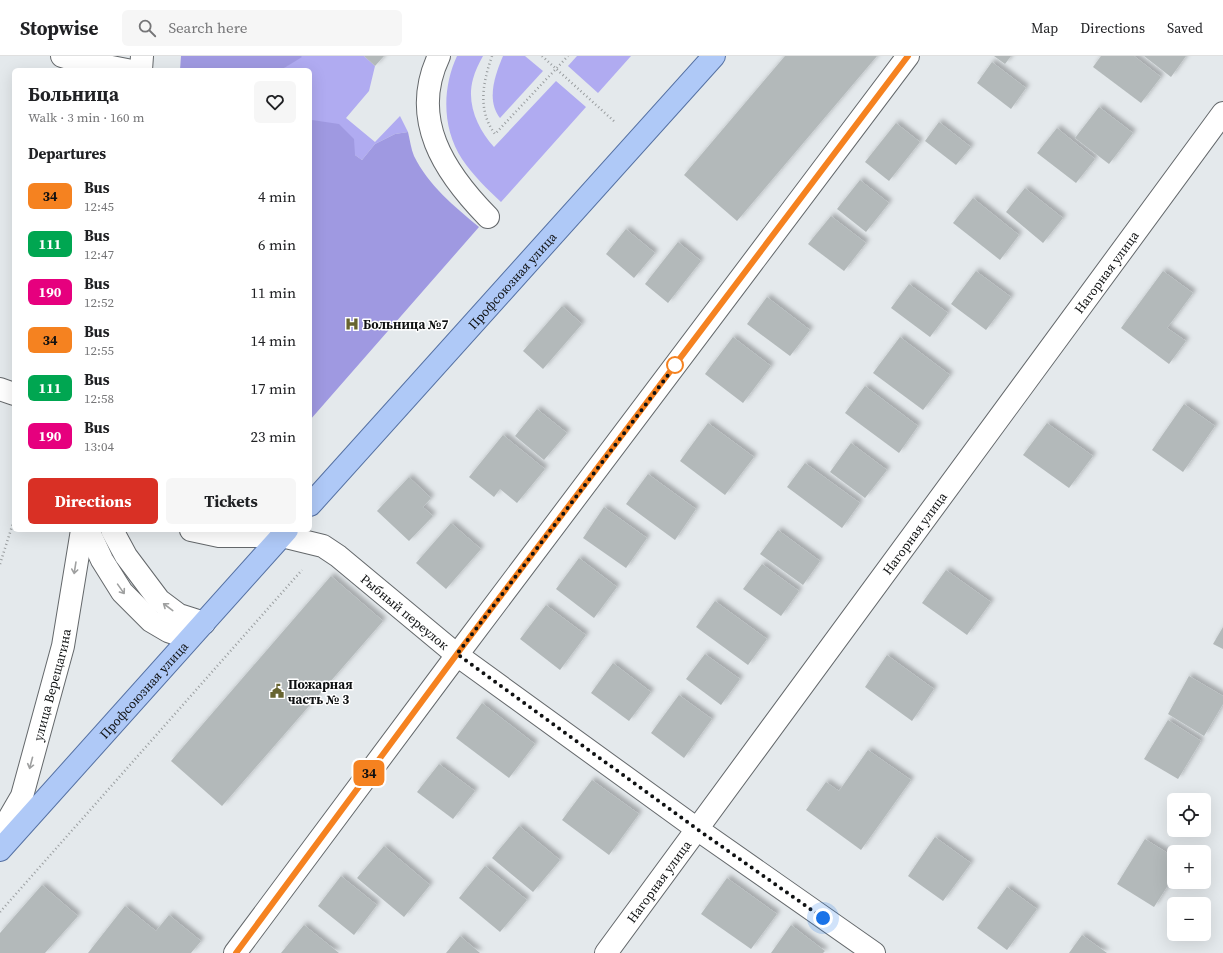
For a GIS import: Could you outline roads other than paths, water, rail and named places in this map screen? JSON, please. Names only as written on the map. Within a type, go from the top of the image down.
[{"type":"main road","name":"Профсоюзная улица","points":[[312,503],[714,56]]},
{"type":"main road","name":"Профсоюзная улица","points":[[0,850],[284,533]]},
{"type":"street","points":[[62,56],[117,68]]},
{"type":"street","points":[[141,68],[142,56]]},
{"type":"street","points":[[439,56],[432,71],[427,100],[432,133],[438,151],[459,184],[472,201],[488,216]]},
{"type":"street","points":[[236,953],[457,654],[908,56]]},
{"type":"street","name":"Нагорная улица","points":[[606,953],[1223,113]]},
{"type":"street","points":[[0,389],[12,393]]},
{"type":"street","name":"улица Верещагина","points":[[0,834],[22,796],[63,646],[82,532]]},
{"type":"street","points":[[89,532],[102,560],[122,592],[151,621],[168,631],[189,638]]},
{"type":"street","points":[[113,532],[126,556],[159,600],[179,615],[204,622]]},
{"type":"street","name":"Рыбный переулок","points":[[200,532],[219,536],[284,533],[324,546],[457,654],[697,829],[874,953]]},
{"type":"place","name":"Больница №7","points":[[352,324]]},
{"type":"place","name":"Пожарная часть № 3","points":[[277,691]]}]
